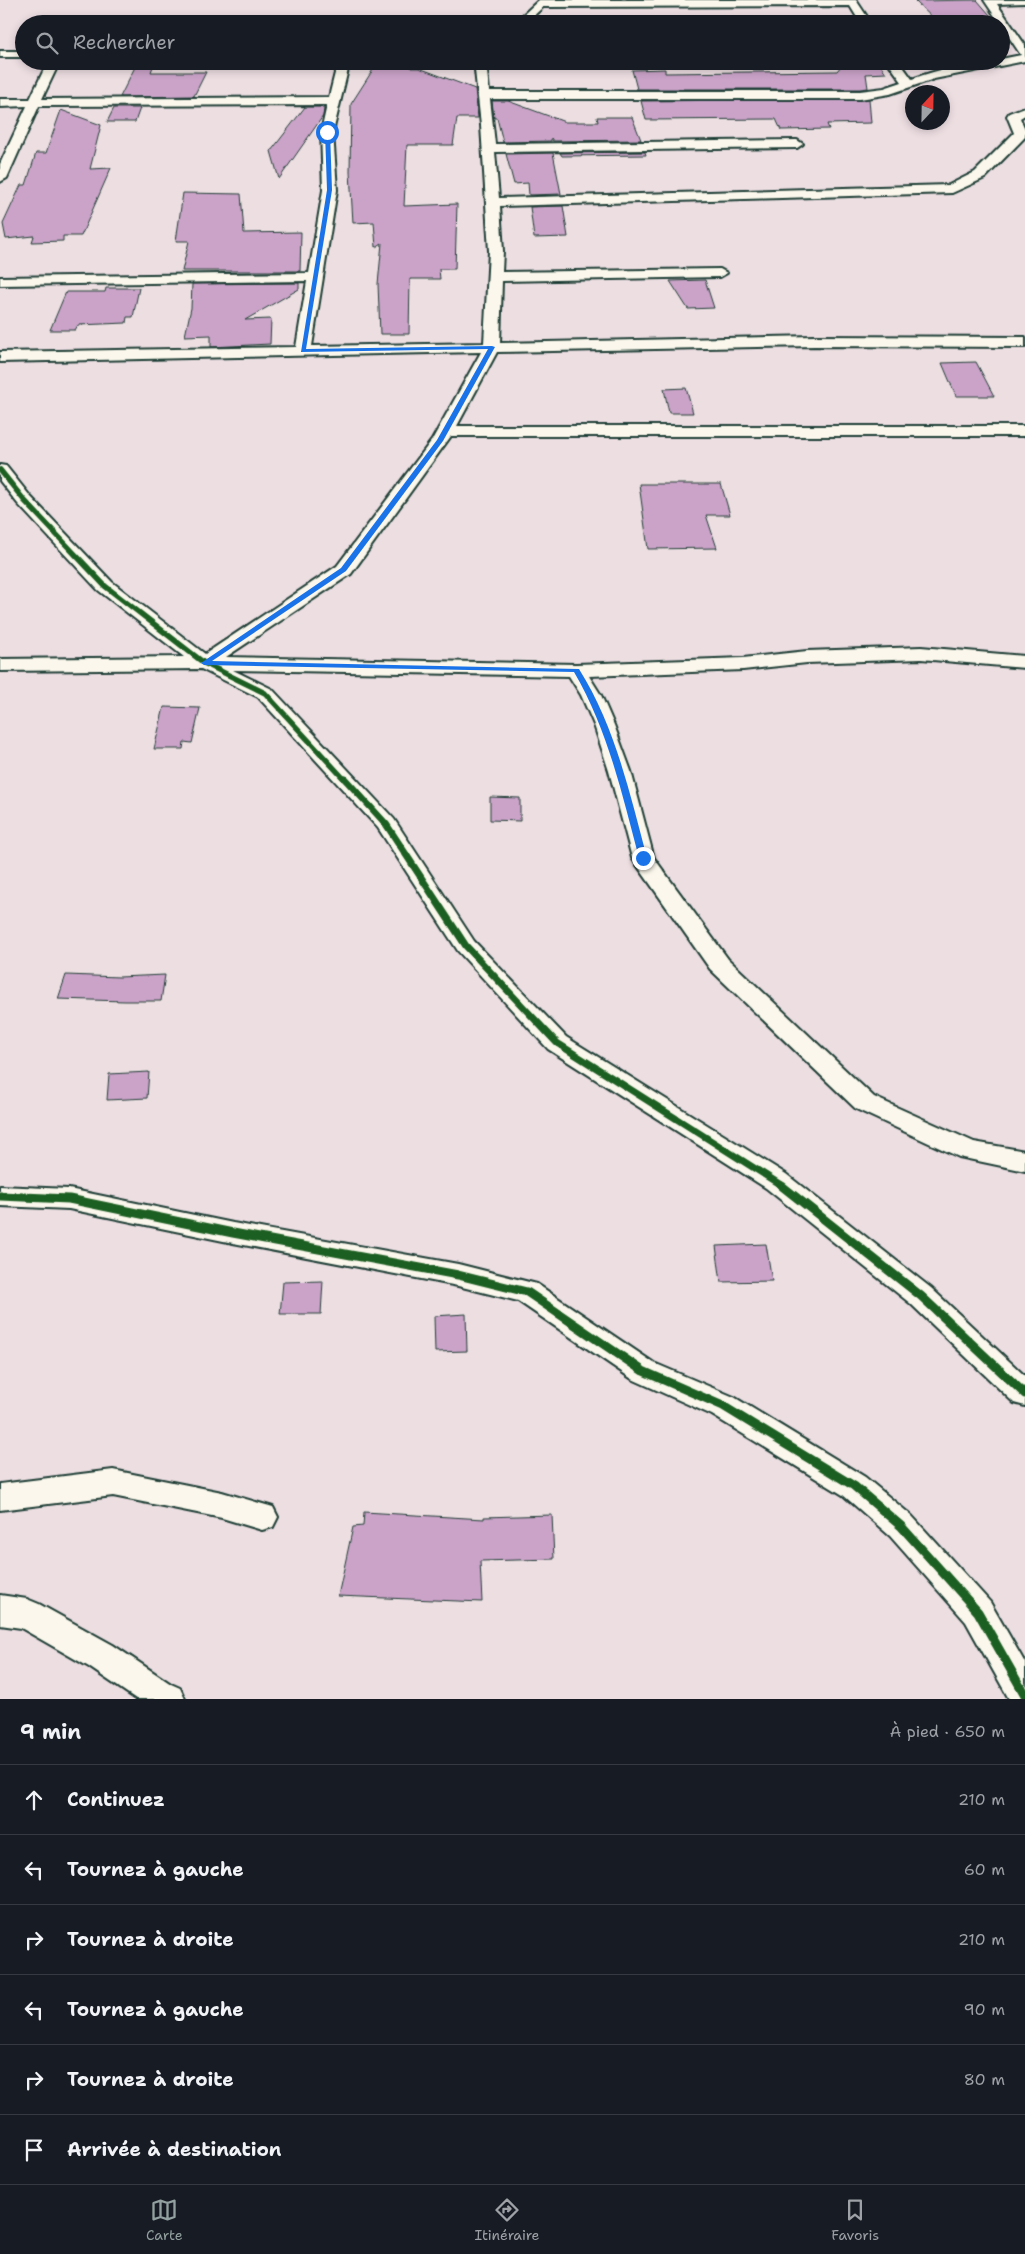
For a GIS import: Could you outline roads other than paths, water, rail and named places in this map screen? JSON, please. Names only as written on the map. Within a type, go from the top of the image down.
[{"type":"street","points":[[989,0],[1025,0]]},
{"type":"street","points":[[989,0],[1001,15]]},
{"type":"street","points":[[528,15],[543,2],[851,2],[860,15]]},
{"type":"street","points":[[1010,27],[1021,41],[1025,53]]},
{"type":"street","points":[[0,54],[15,54]]},
{"type":"street","points":[[1010,61],[1025,58]]},
{"type":"street","points":[[0,178],[6,154],[35,103],[50,70]]},
{"type":"street","points":[[303,351],[330,190],[327,132],[342,70]]},
{"type":"street","points":[[204,663],[344,570],[445,431],[492,347],[496,251],[481,70]]},
{"type":"street","points":[[900,70],[909,83]]},
{"type":"street","points":[[484,95],[860,95],[886,91],[931,76],[962,70]]},
{"type":"street","points":[[0,103],[334,101]]},
{"type":"street","points":[[492,202],[952,189],[980,175],[1021,134],[1013,116],[1025,111]]},
{"type":"street","points":[[489,148],[797,144]]},
{"type":"street","points":[[495,277],[720,273]]},
{"type":"street","points":[[0,281],[316,277]]},
{"type":"street","points":[[0,356],[816,341],[1025,342]]},
{"type":"street","points":[[445,431],[1025,431]]},
{"type":"street","points":[[0,470],[24,500],[105,586],[204,663],[265,693],[272,700],[386,824],[466,946],[557,1043],[776,1181],[921,1296],[1025,1394]]},
{"type":"street","points":[[0,665],[204,663],[576,670],[743,664],[807,657],[1025,652]]},
{"type":"street","points":[[921,653],[1025,662]]},
{"type":"street","points":[[576,670],[591,695],[604,725],[620,771],[643,858],[719,964],[865,1103],[968,1150],[1025,1161]]},
{"type":"street","points":[[0,1196],[69,1198],[233,1233],[458,1275],[527,1292],[643,1371],[724,1406],[854,1486],[901,1526],[978,1612],[1025,1695]]},
{"type":"street","points":[[0,1497],[113,1483],[222,1505],[262,1517]]},
{"type":"street","points":[[0,1610],[27,1614],[101,1656],[168,1699]]}]
